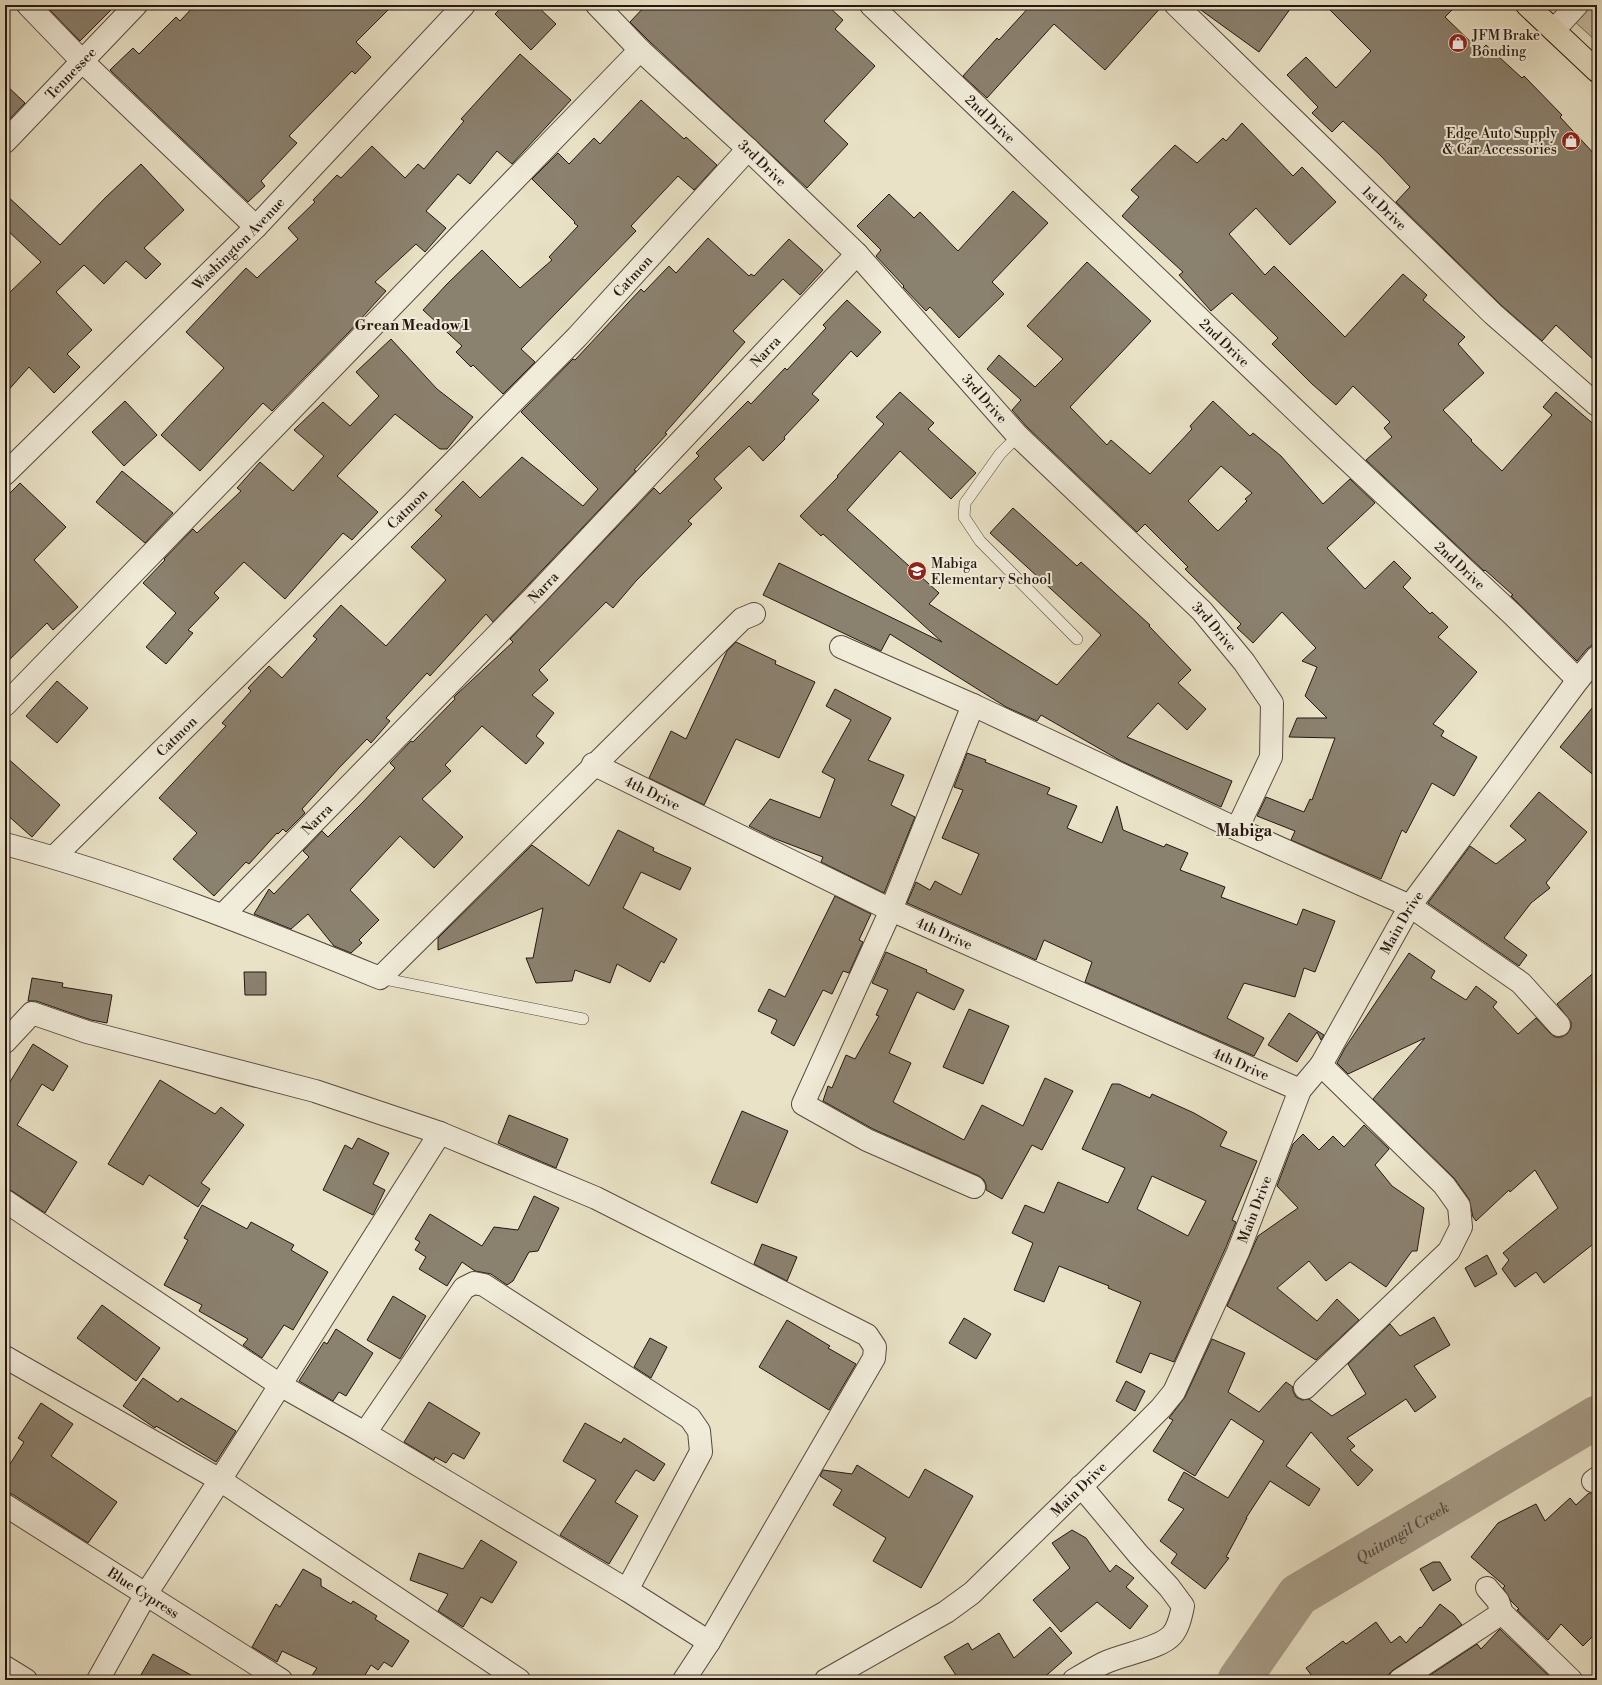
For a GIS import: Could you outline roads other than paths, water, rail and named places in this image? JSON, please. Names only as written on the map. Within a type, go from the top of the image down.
[{"type":"highway","points":[[1527,5],[1597,71]]},
{"type":"street","points":[[28,5],[82,61],[256,227]]},
{"type":"street","name":"Tennessee","points":[[5,142],[136,5]]},
{"type":"street","name":"Washington Avenue","points":[[5,474],[256,227],[464,5]]},
{"type":"street","name":"3rd Drive","points":[[597,5],[640,50],[748,149],[857,254],[1018,436],[1202,611],[1244,662],[1272,703],[1271,757],[1237,829]]},
{"type":"street","name":"2nd Drive","points":[[871,5],[1330,443],[1513,615],[1578,680]]},
{"type":"street","name":"1st Drive","points":[[1176,5],[1492,314],[1597,405]]},
{"type":"street","points":[[1554,30],[1577,5]]},
{"type":"street","points":[[5,705],[640,50]]},
{"type":"street","name":"Catmon","points":[[54,857],[406,510],[577,337],[748,149]]},
{"type":"street","name":"Narra","points":[[223,915],[534,597],[857,254]]},
{"type":"street","points":[[5,844],[54,857],[223,915],[380,978],[593,764],[742,619],[754,614]]},
{"type":"street","points":[[841,647],[973,705],[1237,829],[1410,906],[1521,983],[1559,1025]]},
{"type":"street","name":"Main Drive","points":[[826,1680],[946,1612],[972,1593],[1161,1408],[1174,1392],[1238,1252],[1300,1090],[1321,1065],[1410,906],[1578,680],[1597,657]]},
{"type":"street","points":[[973,705],[891,910],[803,1104],[867,1140],[974,1187]]},
{"type":"street","name":"4th Drive","points":[[593,764],[891,910],[1300,1090]]},
{"type":"street","points":[[5,1042],[32,1013],[87,1032],[315,1091],[440,1133],[596,1198],[867,1335],[875,1347],[874,1358],[709,1642],[684,1680]]},
{"type":"street","points":[[1305,1388],[1449,1250],[1461,1227],[1459,1206],[1444,1186],[1321,1065]]},
{"type":"street","points":[[98,1680],[146,1594],[440,1133]]},
{"type":"street","points":[[5,1201],[280,1386],[365,1432],[627,1590],[709,1642]]},
{"type":"street","points":[[365,1432],[464,1288],[474,1283],[484,1285],[690,1418],[699,1431],[701,1452],[627,1590]]},
{"type":"street","points":[[5,1357],[220,1480],[519,1680]]},
{"type":"street","points":[[1074,1680],[1103,1663],[1153,1646],[1172,1635],[1180,1621],[1183,1606],[1169,1587],[1138,1554],[1081,1486]]},
{"type":"street","name":"Blue Cypress","points":[[5,1505],[281,1680]]},
{"type":"street","points":[[1487,1588],[1498,1601],[1502,1613],[1571,1680]]},
{"type":"street","points":[[1400,1680],[1502,1613]]},
{"type":"street","points":[[5,1667],[26,1680]]},
{"type":"lane","points":[[1018,436],[1000,454],[965,503],[964,517],[980,541],[1077,639]]},
{"type":"lane","points":[[380,978],[583,1019]]},
{"type":"waterway","name":"Quitangil Creek","points":[[1239,1680],[1298,1595],[1597,1417]]},
{"type":"place","name":"JFM Brake Bonding","points":[[1458,43]]},
{"type":"place","name":"Edge Auto Supply & Car Accessories","points":[[1571,141]]},
{"type":"place","name":"Mabiga Elementary School","points":[[917,571]]},
{"type":"district","name":"Grean Meadow 1","points":[[412,325]]},
{"type":"district","name":"Mabiga","points":[[1244,830]]}]
